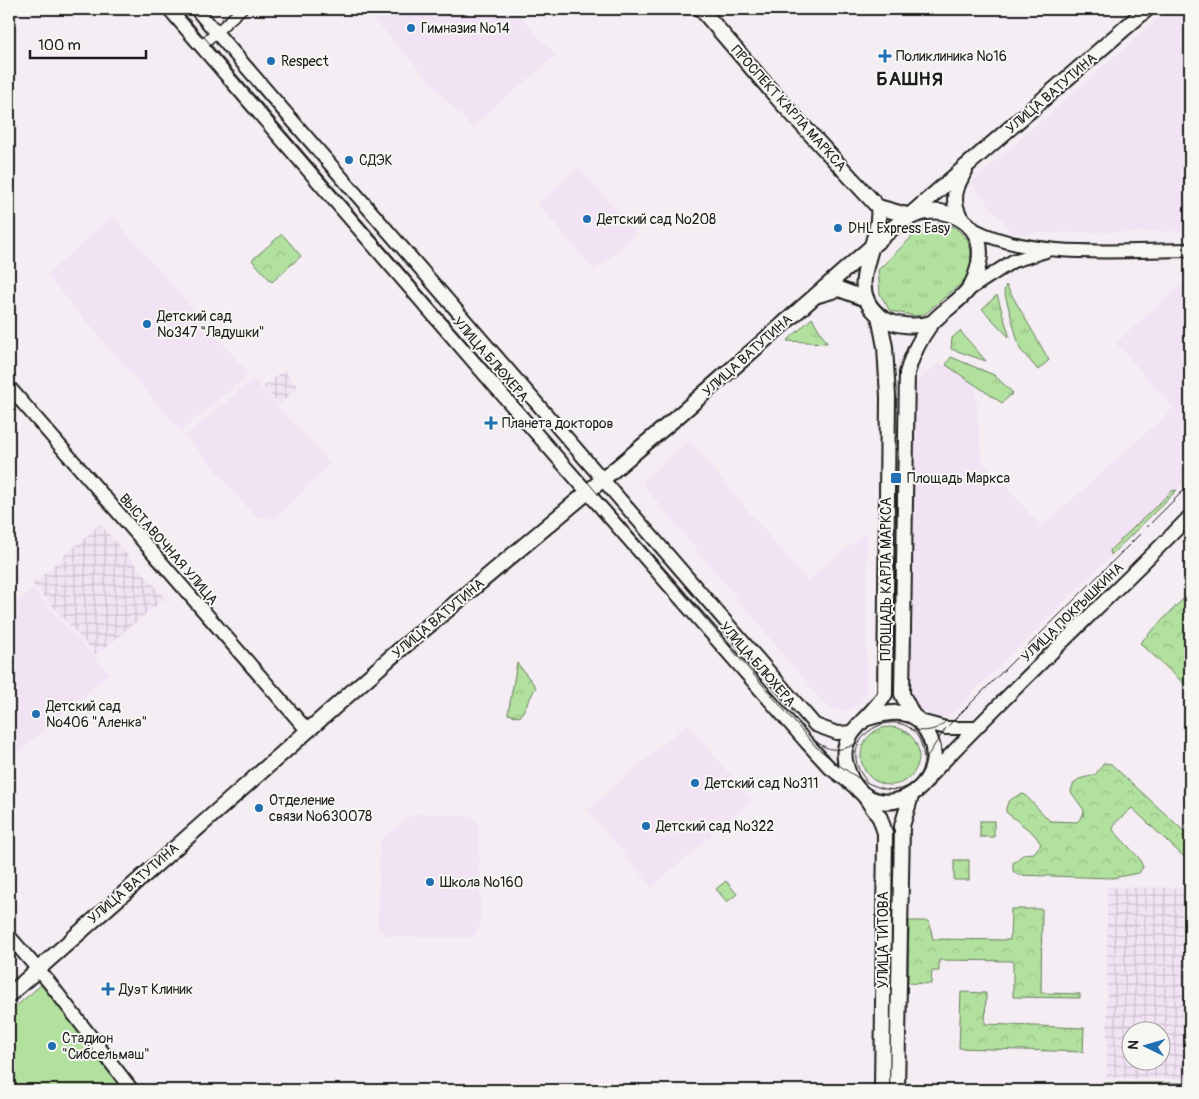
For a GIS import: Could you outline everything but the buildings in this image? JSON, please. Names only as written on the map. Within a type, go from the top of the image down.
[{"type":"main road","name":"ПРОСПЕКТ КАРЛА МАРКСА","points":[[701,9],[780,101],[878,207]]},
{"type":"main road","name":"УЛИЦА ВАТУТИНА","points":[[910,216],[1147,9]]},
{"type":"main road","points":[[960,217],[954,200],[955,191],[969,164]]},
{"type":"main road","name":"ПЛОЩАДЬ КАРЛА МАРКСА","points":[[878,207],[910,216],[937,211],[960,217],[973,229],[981,250],[977,275],[968,290],[932,323],[913,354],[907,373],[902,694],[934,747],[932,774]]},
{"type":"main road","points":[[811,298],[839,290],[866,298],[864,272],[880,219],[878,207]]},
{"type":"main road","name":"ПЛОЩАДЬ КАРЛА МАРКСА","points":[[872,246],[910,216]]},
{"type":"main road","name":"УЛИЦА ВАТУТИНА","points":[[9,994],[307,730],[588,493],[872,246]]},
{"type":"main road","name":"ПЛОЩАДЬ КАРЛА МАРКСА","points":[[861,792],[845,760],[845,750],[853,732],[879,706],[885,694],[888,397],[885,347],[879,316],[866,298]]},
{"type":"main road","points":[[879,316],[887,321],[911,326],[932,323]]},
{"type":"main road","points":[[868,718],[885,712],[916,718]]},
{"type":"main road","points":[[861,792],[890,801],[911,796],[932,774]]},
{"type":"main road","name":"УЛИЦА ТИТОВА","points":[[861,792],[880,818],[885,833],[882,1090]]},
{"type":"main road","name":"УЛИЦА ТИТОВА","points":[[897,1090],[902,826],[911,796]]},
{"type":"street","name":"УЛИЦА БЛЮХЕРА","points":[[169,9],[807,743],[830,768],[861,792]]},
{"type":"street","name":"УЛИЦА БЛЮХЕРА","points":[[196,9],[815,726],[837,733],[853,732]]},
{"type":"street","points":[[201,46],[242,9]]},
{"type":"street","name":"ПЛОЩАДЬ КАРЛА МАРКСА","points":[[973,229],[1006,242],[1049,250],[1190,250]]},
{"type":"street","name":"ПЛОЩАДЬ КАРЛА МАРКСА","points":[[968,290],[1013,261],[1049,250]]},
{"type":"street","name":"ВЫСТАВОЧНАЯ УЛИЦА","points":[[9,387],[307,730]]},
{"type":"street","name":"УЛИЦА ПОКРЫШКИНА","points":[[932,774],[974,728],[1104,603],[1190,516]]},
{"type":"street","points":[[916,718],[946,728],[974,728]]},
{"type":"street","points":[[9,936],[37,968],[132,1090]]},
{"type":"shaded area","points":[[365,9],[513,9],[556,55],[471,127]]},
{"type":"shaded area","points":[[1169,9],[1190,9],[1190,231],[1018,233],[1011,231],[971,183]]},
{"type":"shaded area","name":"Детский сад №208","points":[[579,168],[636,234],[595,270],[538,204]]},
{"type":"shaded area","name":"Детский сад №347 \"Ладушки\"","points":[[112,216],[249,374],[181,431],[47,275]]},
{"type":"shaded area","points":[[1190,277],[1190,476],[951,714],[939,718],[918,708],[909,692],[916,383],[940,363],[975,385],[981,460],[1042,527],[1174,408],[1116,343]]},
{"type":"shaded area","points":[[284,370],[297,387],[280,405],[263,387]]},
{"type":"shaded area","points":[[253,379],[330,464],[274,519],[254,515],[186,436]]},
{"type":"shaded area","points":[[689,441],[807,581],[867,532],[866,691],[861,702],[847,711],[830,707],[823,702],[642,483]]},
{"type":"shaded area","points":[[100,524],[165,598],[96,655],[33,584]]},
{"type":"shaded area","name":"Детский сад №406 \"Аленка\"","points":[[32,589],[109,673],[12,758],[9,754],[9,607]]},
{"type":"shaded area","points":[[687,724],[752,800],[652,887],[588,810]]},
{"type":"shaded area","name":"Школа №160","points":[[415,813],[472,816],[479,827],[480,925],[473,938],[387,936],[378,928],[380,840]]},
{"type":"shaded area","points":[[1107,887],[1190,888],[1190,1079],[1107,1078]]},
{"type":"green space","points":[[937,224],[955,227],[967,239],[971,251],[970,272],[964,281],[925,314],[916,316],[890,311],[880,294],[878,270],[921,228]]},
{"type":"green space","points":[[282,234],[301,256],[272,282],[252,260]]},
{"type":"green space","points":[[1006,285],[1049,360],[1038,370],[1020,349],[1004,291]]},
{"type":"green space","points":[[997,295],[1010,338],[982,309]]},
{"type":"green space","points":[[812,318],[827,343],[787,341]]},
{"type":"green space","points":[[960,331],[986,361],[951,349],[952,338]]},
{"type":"green space","points":[[951,357],[994,375],[1013,393],[1002,403],[946,365]]},
{"type":"green space","points":[[1177,490],[1111,555],[1110,550],[1172,491]]},
{"type":"green space","points":[[1190,592],[1190,689],[1140,643]]},
{"type":"green space","points":[[517,663],[536,687],[520,717],[508,714]]},
{"type":"green space","points":[[890,727],[901,729],[911,735],[917,745],[919,756],[917,767],[911,777],[901,783],[890,785],[879,783],[869,777],[863,767],[861,756],[863,745],[869,735],[879,729]]},
{"type":"green space","points":[[1104,763],[1111,764],[1187,834],[1190,843],[1189,854],[1183,856],[1132,808],[1115,823],[1113,830],[1139,858],[1143,867],[1139,873],[1112,878],[1018,875],[1013,871],[1013,863],[1024,854],[1034,853],[1041,844],[1034,834],[1006,812],[1009,802],[1017,796],[1024,794],[1050,821],[1077,822],[1083,815],[1084,810],[1071,792],[1072,787],[1079,779],[1095,775]]},
{"type":"green space","points":[[980,821],[994,821],[994,837],[980,837]]},
{"type":"green space","points":[[954,860],[969,860],[969,880],[954,880]]},
{"type":"green space","points":[[726,881],[737,894],[727,902],[716,889]]},
{"type":"green space","points":[[1011,909],[1042,909],[1041,993],[1080,994],[1080,998],[1013,997],[1013,961],[939,960],[939,971],[932,971],[931,984],[908,983],[909,921],[929,921],[933,939],[1010,940]]},
{"type":"green space","name":"Стадион \"Сибсельмаш\"","points":[[41,985],[125,1079],[124,1090],[9,1090],[9,1012]]},
{"type":"green space","points":[[961,992],[986,993],[985,1024],[1084,1028],[1083,1052],[959,1048]]},
{"type":"green space","points":[[1102,1083],[1190,1083],[1190,1090],[1103,1090]]},
{"type":"tram line","points":[[180,9],[816,747],[852,774],[867,782],[881,788],[896,790],[908,786],[920,773],[927,757],[946,728],[1190,484]]},
{"type":"tram line","points":[[912,730],[931,730],[947,720]]},
{"type":"tram line","points":[[866,780],[856,762],[857,747],[866,734],[879,725],[895,723],[909,727],[920,740],[924,763]]},
{"type":"tram line","points":[[816,741],[832,749],[843,749],[859,742]]},
{"type":"place","name":"Гимназия №14","points":[[411,28]]},
{"type":"place","name":"Поликлиника №16","points":[[885,56]]},
{"type":"place","name":"Respect","points":[[271,61]]},
{"type":"place","name":"СДЭК","points":[[349,160]]},
{"type":"place","name":"Детский сад №208","points":[[587,219]]},
{"type":"place","name":"DHL Express Easy","points":[[838,228]]},
{"type":"place","name":"Детский сад №347 \"Ладушки\"","points":[[147,324]]},
{"type":"place","name":"Планета докторов","points":[[491,423]]},
{"type":"place","name":"Площадь Маркса","points":[[896,478]]},
{"type":"place","name":"Детский сад №406 \"Аленка\"","points":[[36,714]]},
{"type":"place","name":"Детский сад №311","points":[[695,783]]},
{"type":"place","name":"Отделение связи №630078","points":[[259,808]]},
{"type":"place","name":"Детский сад №322","points":[[646,826]]},
{"type":"place","name":"Школа №160","points":[[430,882]]},
{"type":"place","name":"Дуэт Клиник","points":[[108,989]]},
{"type":"place","name":"Стадион \"Сибсельмаш\"","points":[[52,1046]]},
{"type":"district","name":"БАШНЯ","points":[[910,78]]}]
